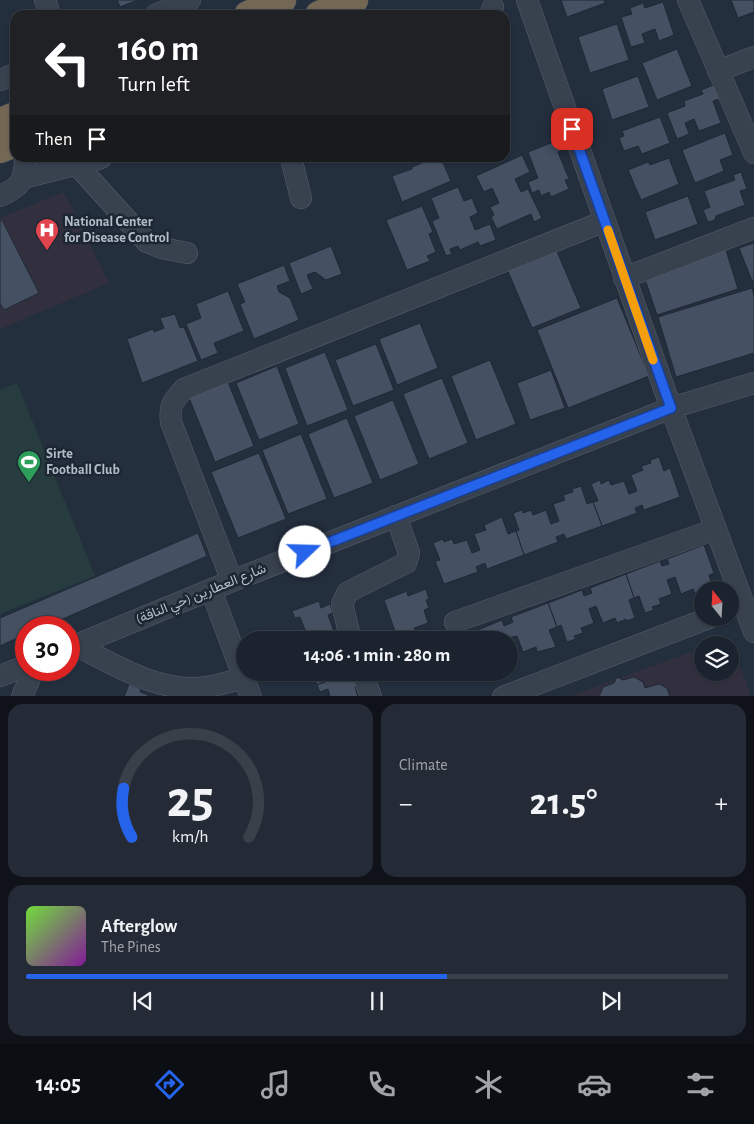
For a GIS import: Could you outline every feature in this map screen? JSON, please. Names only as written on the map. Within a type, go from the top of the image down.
[{"type":"highway","points":[[259,10],[282,0]]},
{"type":"highway","points":[[331,10],[354,0]]},
{"type":"street","points":[[167,10],[190,0]]},
{"type":"street","points":[[527,0],[624,278],[716,530],[730,581]]},
{"type":"street","points":[[688,0],[754,154]]},
{"type":"street","points":[[718,71],[754,57]]},
{"type":"street","points":[[0,196],[19,186],[24,168],[77,165],[87,162]]},
{"type":"street","points":[[292,162],[301,198]]},
{"type":"street","points":[[77,165],[147,242],[162,248],[187,253]]},
{"type":"street","points":[[232,581],[171,422],[170,409],[175,398],[184,389],[605,221]]},
{"type":"street","points":[[624,278],[754,228]]},
{"type":"street","name":"شارع العطارين (حي الناقة)","points":[[80,644],[232,581],[671,408],[754,383]]},
{"type":"street","points":[[349,631],[342,604],[348,592],[406,563],[409,553],[396,516]]},
{"type":"street","points":[[455,622],[716,530]]},
{"type":"street","points":[[80,651],[142,678],[171,686],[205,688],[248,687],[211,590]]},
{"type":"street","points":[[739,610],[754,632]]},
{"type":"street","points":[[503,696],[530,692],[631,647],[694,624]]},
{"type":"street","points":[[0,676],[15,670]]},
{"type":"street","points":[[22,696],[28,681]]},
{"type":"street","points":[[365,681],[371,696]]},
{"type":"shaded area","name":"National Center for Disease Control","points":[[64,192],[109,283],[0,329],[0,218]]},
{"type":"shaded area","points":[[694,651],[694,681],[739,681],[739,664],[751,696],[571,696]]},
{"type":"green space","name":"Sirte Football Club","points":[[17,383],[95,576],[0,614],[0,390]]},
{"type":"building","points":[[117,0],[138,0],[120,7]]},
{"type":"building","points":[[561,0],[604,0],[605,3],[567,17]]},
{"type":"building","points":[[731,0],[754,0],[754,12],[738,18]]},
{"type":"building","points":[[663,2],[674,35],[659,41],[655,29],[642,34],[645,43],[631,47],[621,17],[632,14],[630,8],[643,3],[645,8]]},
{"type":"building","points":[[617,24],[629,60],[590,73],[578,37]]},
{"type":"building","points":[[677,49],[692,86],[657,100],[642,63]]},
{"type":"building","points":[[638,76],[649,107],[612,120],[602,89]]},
{"type":"building","points":[[719,83],[725,97],[713,101],[721,123],[699,131],[694,119],[685,123],[689,134],[677,139],[667,113],[685,106],[684,101],[703,94],[701,90]]},
{"type":"building","points":[[660,117],[670,143],[642,154],[638,146],[624,151],[619,138],[624,136],[622,131]]},
{"type":"building","points":[[725,133],[733,155],[720,160],[724,171],[695,183],[682,150]]},
{"type":"building","points":[[566,137],[570,147],[558,152],[569,179],[565,180],[569,189],[551,197],[549,192],[541,196],[539,190],[532,193],[528,182],[538,178],[528,152]]},
{"type":"building","points":[[522,155],[530,172],[515,179],[521,192],[528,189],[542,218],[534,222],[531,214],[497,229],[491,217],[494,215],[490,207],[499,203],[492,188],[484,192],[476,176]]},
{"type":"building","points":[[669,158],[679,184],[641,200],[628,170],[648,162],[650,165]]},
{"type":"building","points":[[443,162],[451,181],[402,202],[392,176],[412,169],[412,167],[422,163]]},
{"type":"building","points":[[741,172],[747,189],[740,191],[745,205],[716,216],[715,220],[708,222],[703,210],[710,207],[704,191],[735,180],[733,175]]},
{"type":"building","points":[[458,187],[464,201],[472,198],[478,213],[470,217],[475,230],[490,224],[496,240],[480,246],[478,242],[460,250],[458,246],[450,249],[452,254],[446,256],[432,221],[439,218],[431,198]]},
{"type":"building","points":[[688,196],[698,224],[655,240],[645,212]]},
{"type":"building","points":[[422,206],[433,232],[429,234],[436,252],[427,256],[430,261],[407,270],[386,220]]},
{"type":"building","points":[[2,220],[39,293],[4,310],[0,303],[0,221]]},
{"type":"building","points":[[754,243],[754,280],[752,281],[739,248]]},
{"type":"building","points":[[331,246],[342,274],[326,280],[315,272],[307,275],[313,289],[301,294],[289,263]]},
{"type":"building","points":[[725,247],[738,289],[657,315],[643,273]]},
{"type":"building","points":[[556,249],[581,308],[532,328],[507,269]]},
{"type":"building","points":[[284,265],[290,281],[277,286],[279,292],[290,298],[299,320],[254,339],[240,304],[245,302],[237,284]]},
{"type":"building","points":[[752,288],[754,296],[754,353],[676,377],[658,317]]},
{"type":"building","points":[[228,291],[244,331],[214,343],[218,353],[201,360],[186,324],[201,318],[196,304]]},
{"type":"building","points":[[617,298],[649,376],[568,408],[537,330]]},
{"type":"building","points":[[175,314],[180,328],[184,327],[198,361],[142,383],[127,339],[153,329],[154,332],[164,328],[160,318]]},
{"type":"building","points":[[420,323],[438,368],[397,385],[379,339]]},
{"type":"building","points":[[376,344],[394,390],[353,406],[335,360]]},
{"type":"building","points":[[325,352],[348,410],[307,426],[285,368]]},
{"type":"building","points":[[490,360],[516,424],[476,440],[451,376]]},
{"type":"building","points":[[277,366],[299,424],[259,440],[236,383]]},
{"type":"building","points":[[551,370],[565,408],[530,420],[517,383]]},
{"type":"building","points":[[442,378],[468,443],[429,459],[403,394]]},
{"type":"building","points":[[228,382],[254,446],[215,462],[189,398]]},
{"type":"building","points":[[393,400],[419,464],[380,480],[354,416]]},
{"type":"building","points":[[347,418],[373,483],[334,498],[308,434]]},
{"type":"building","points":[[301,434],[327,499],[288,514],[262,450]]},
{"type":"building","points":[[259,453],[286,519],[238,538],[211,472]]},
{"type":"building","points":[[659,457],[664,471],[670,468],[680,497],[644,510],[642,505],[635,508],[637,513],[602,526],[593,502],[598,501],[591,484],[600,480],[601,484],[609,480],[611,485],[624,481],[629,494],[637,491],[631,475],[643,470],[641,466],[651,463],[650,460]]},
{"type":"building","points":[[581,486],[587,504],[593,502],[602,526],[566,539],[564,534],[556,537],[558,542],[524,555],[516,531],[519,530],[513,513],[522,510],[523,513],[531,510],[533,515],[546,510],[551,524],[559,521],[553,504],[565,500],[563,495],[573,492],[572,489]]},
{"type":"building","points":[[502,517],[508,534],[516,531],[524,555],[487,569],[485,563],[476,567],[478,572],[444,584],[435,561],[440,560],[433,543],[443,539],[444,542],[452,539],[454,544],[467,540],[472,553],[480,550],[474,534],[486,530],[484,525]]},
{"type":"building","points":[[198,533],[207,556],[70,616],[15,616],[15,639],[0,646],[0,618]]},
{"type":"building","points":[[704,545],[714,573],[709,575],[711,581],[694,581],[694,591],[693,589],[681,594],[675,577],[667,580],[672,594],[659,599],[661,604],[652,607],[654,610],[645,613],[639,596],[634,598],[626,574],[660,561],[662,566],[669,564],[667,559]]},
{"type":"building","points":[[626,574],[634,598],[629,600],[635,618],[617,623],[615,618],[603,623],[596,606],[589,609],[594,623],[581,628],[583,633],[574,636],[576,639],[567,642],[561,625],[557,627],[548,603],[582,590],[584,596],[592,593],[590,588]]},
{"type":"building","points":[[426,589],[429,599],[426,600],[429,608],[424,610],[428,623],[414,628],[415,631],[395,631],[384,600],[407,591],[408,596]]},
{"type":"building","points":[[319,601],[321,608],[330,604],[333,613],[328,615],[334,631],[301,631],[305,630],[300,617],[295,618],[292,611]]},
{"type":"building","points":[[548,603],[557,627],[549,630],[556,647],[537,652],[536,647],[523,652],[518,639],[518,631],[475,631],[502,620],[504,626],[513,622],[511,617]]},
{"type":"building","points":[[617,677],[623,680],[634,677],[643,682],[645,688],[659,684],[667,688],[670,696],[599,696],[603,687],[614,683]]},
{"type":"building","points":[[315,681],[326,681],[317,685]]},
{"type":"building","points":[[327,681],[358,681],[360,686],[355,687],[358,696],[330,696],[328,689],[320,692],[317,685]]},
{"type":"building","points":[[129,684],[141,689],[140,692],[148,695],[148,696],[124,696]]},
{"type":"slow traffic","points":[[608,230],[653,360]]},
{"type":"place","name":"National Center for Disease Control","points":[[47,251]]},
{"type":"place","name":"Sirte Football Club","points":[[29,483]]},
{"type":"route","points":[[305,552],[671,408],[572,129]]}]
